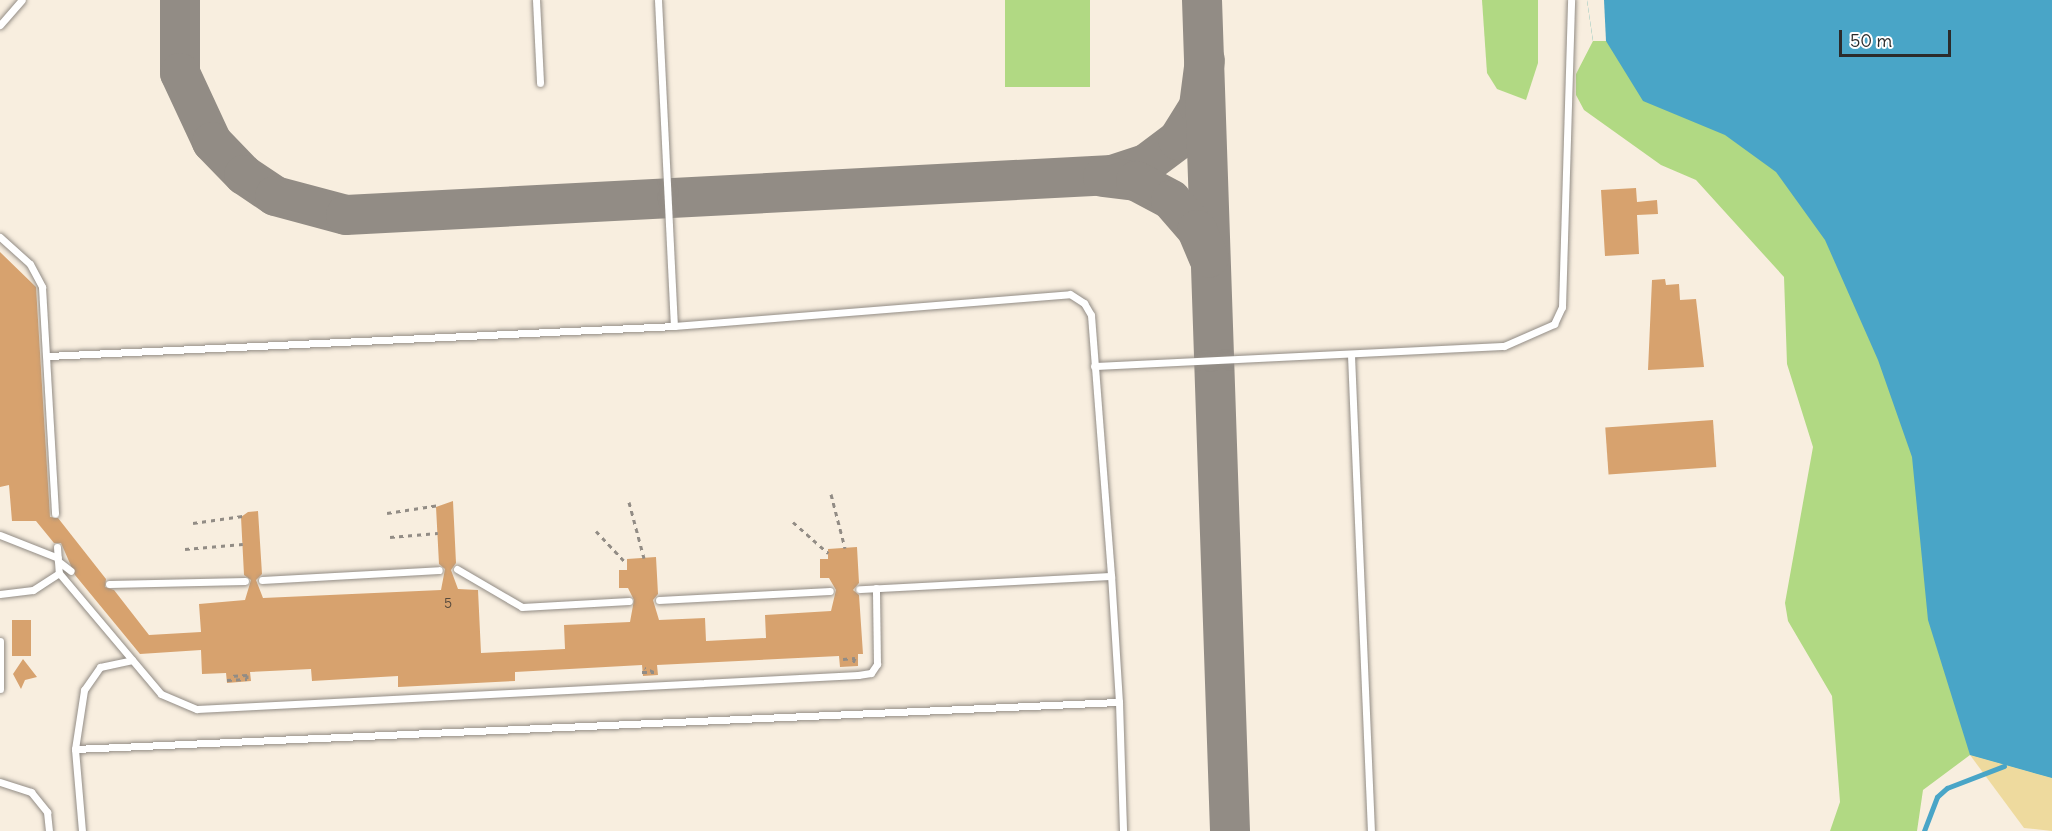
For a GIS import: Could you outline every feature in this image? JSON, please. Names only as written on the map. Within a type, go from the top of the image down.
[{"type":"lane","points":[[0,25],[22,0]]},
{"type":"lane","points":[[536,0],[540,83]]},
{"type":"lane","points":[[658,0],[674,326]]},
{"type":"lane","points":[[1094,366],[1504,346],[1554,324],[1562,307],[1571,0]]},
{"type":"lane","points":[[0,237],[30,264],[42,286],[48,356],[55,514]]},
{"type":"lane","points":[[48,356],[674,326],[1070,294],[1090,315],[1112,576],[1123,831]]},
{"type":"lane","points":[[1351,355],[1371,831]]},
{"type":"lane","points":[[0,535],[58,559],[71,571]]},
{"type":"lane","points":[[57,547],[59,573],[161,694],[197,709],[872,673],[877,664],[876,588]]},
{"type":"lane","points":[[457,569],[522,607],[628,601]]},
{"type":"lane","points":[[262,580],[439,570]]},
{"type":"lane","points":[[0,594],[33,591],[59,573]]},
{"type":"lane","points":[[859,589],[1112,576]]},
{"type":"lane","points":[[109,584],[245,581]]},
{"type":"lane","points":[[658,600],[830,591]]},
{"type":"lane","points":[[0,641],[0,689]]},
{"type":"lane","points":[[82,831],[75,749],[84,690],[100,667],[132,660]]},
{"type":"lane","points":[[75,749],[1119,702]]},
{"type":"lane","points":[[0,782],[31,792],[47,812],[49,831]]},
{"type":"path","points":[[831,494],[845,548]]},
{"type":"path","points":[[629,502],[644,558]]},
{"type":"path","points":[[387,513],[439,505]]},
{"type":"path","points":[[193,523],[243,516]]},
{"type":"path","points":[[793,522],[828,553]]},
{"type":"path","points":[[596,531],[627,564]]},
{"type":"path","points":[[390,537],[438,533]]},
{"type":"path","points":[[185,549],[243,544]]},
{"type":"path","points":[[839,664],[855,663],[855,658],[843,658]]},
{"type":"path","points":[[642,672],[654,672],[645,668]]},
{"type":"path","points":[[227,680],[247,679],[247,675],[230,676]]},
{"type":"green space","points":[[1005,0],[1090,0],[1090,87],[1005,87]]},
{"type":"green space","points":[[1482,0],[1538,0],[1538,63],[1526,100],[1497,89],[1487,73]]},
{"type":"green space","points":[[1587,0],[2052,0],[2052,778],[1970,755],[1923,790],[1917,831],[1830,831],[1840,802],[1832,696],[1788,621],[1785,603],[1813,447],[1787,364],[1784,277],[1696,180],[1661,165],[1584,110],[1576,95],[1576,74],[1593,41]]},
{"type":"sand","points":[[1970,755],[2052,778],[2052,831],[2024,828]]},
{"type":"water","points":[[1587,0],[2052,0],[2052,778],[1970,755],[1928,620],[1912,457],[1878,360],[1825,240],[1776,172],[1725,135],[1643,101],[1606,41],[1593,41]]},
{"type":"pier","points":[[1587,0],[1604,0],[1606,41],[1593,41]]},
{"type":"building","points":[[1636,188],[1637,202],[1657,200],[1658,214],[1637,215],[1639,254],[1605,256],[1601,190]]},
{"type":"building","points":[[0,252],[36,287],[50,517],[58,518],[106,579],[105,587],[114,590],[149,635],[201,632],[199,604],[245,600],[251,580],[244,575],[241,517],[248,512],[258,511],[262,574],[256,580],[263,598],[441,590],[445,569],[439,564],[436,507],[453,501],[456,563],[451,570],[458,589],[478,590],[481,653],[565,649],[564,625],[630,622],[634,600],[628,588],[619,588],[619,570],[627,570],[627,559],[656,557],[658,594],[653,600],[659,620],[705,618],[706,641],[766,638],[765,615],[831,611],[836,590],[829,578],[820,578],[820,559],[828,559],[828,549],[857,547],[859,583],[853,590],[859,595],[863,654],[858,654],[858,666],[840,667],[839,656],[657,665],[658,675],[643,676],[642,665],[515,672],[515,681],[398,687],[398,676],[312,681],[311,669],[250,672],[251,681],[227,683],[226,673],[202,674],[201,650],[140,654],[75,575],[61,543],[54,543],[36,521],[12,521],[9,485],[0,487]]},
{"type":"building","points":[[1665,279],[1666,285],[1679,284],[1680,300],[1696,299],[1704,367],[1648,370],[1652,280]]},
{"type":"building","points":[[1713,420],[1716,467],[1609,474],[1605,428]]},
{"type":"building","points":[[12,620],[31,620],[31,656],[12,656]]},
{"type":"building","points":[[23,659],[37,677],[25,680],[21,689],[13,674]]},
{"type":"waterway","points":[[1924,831],[1937,797],[1947,788],[2004,766]]},
{"type":"taxiway","points":[[180,0],[180,73],[212,142],[244,175],[275,196],[346,215],[1112,175],[1146,164],[1178,140],[1199,106],[1205,60]]},
{"type":"taxiway","points":[[1202,0],[1230,831]]},
{"type":"taxiway","points":[[1103,177],[1136,181],[1171,200],[1197,230],[1209,258]]}]
